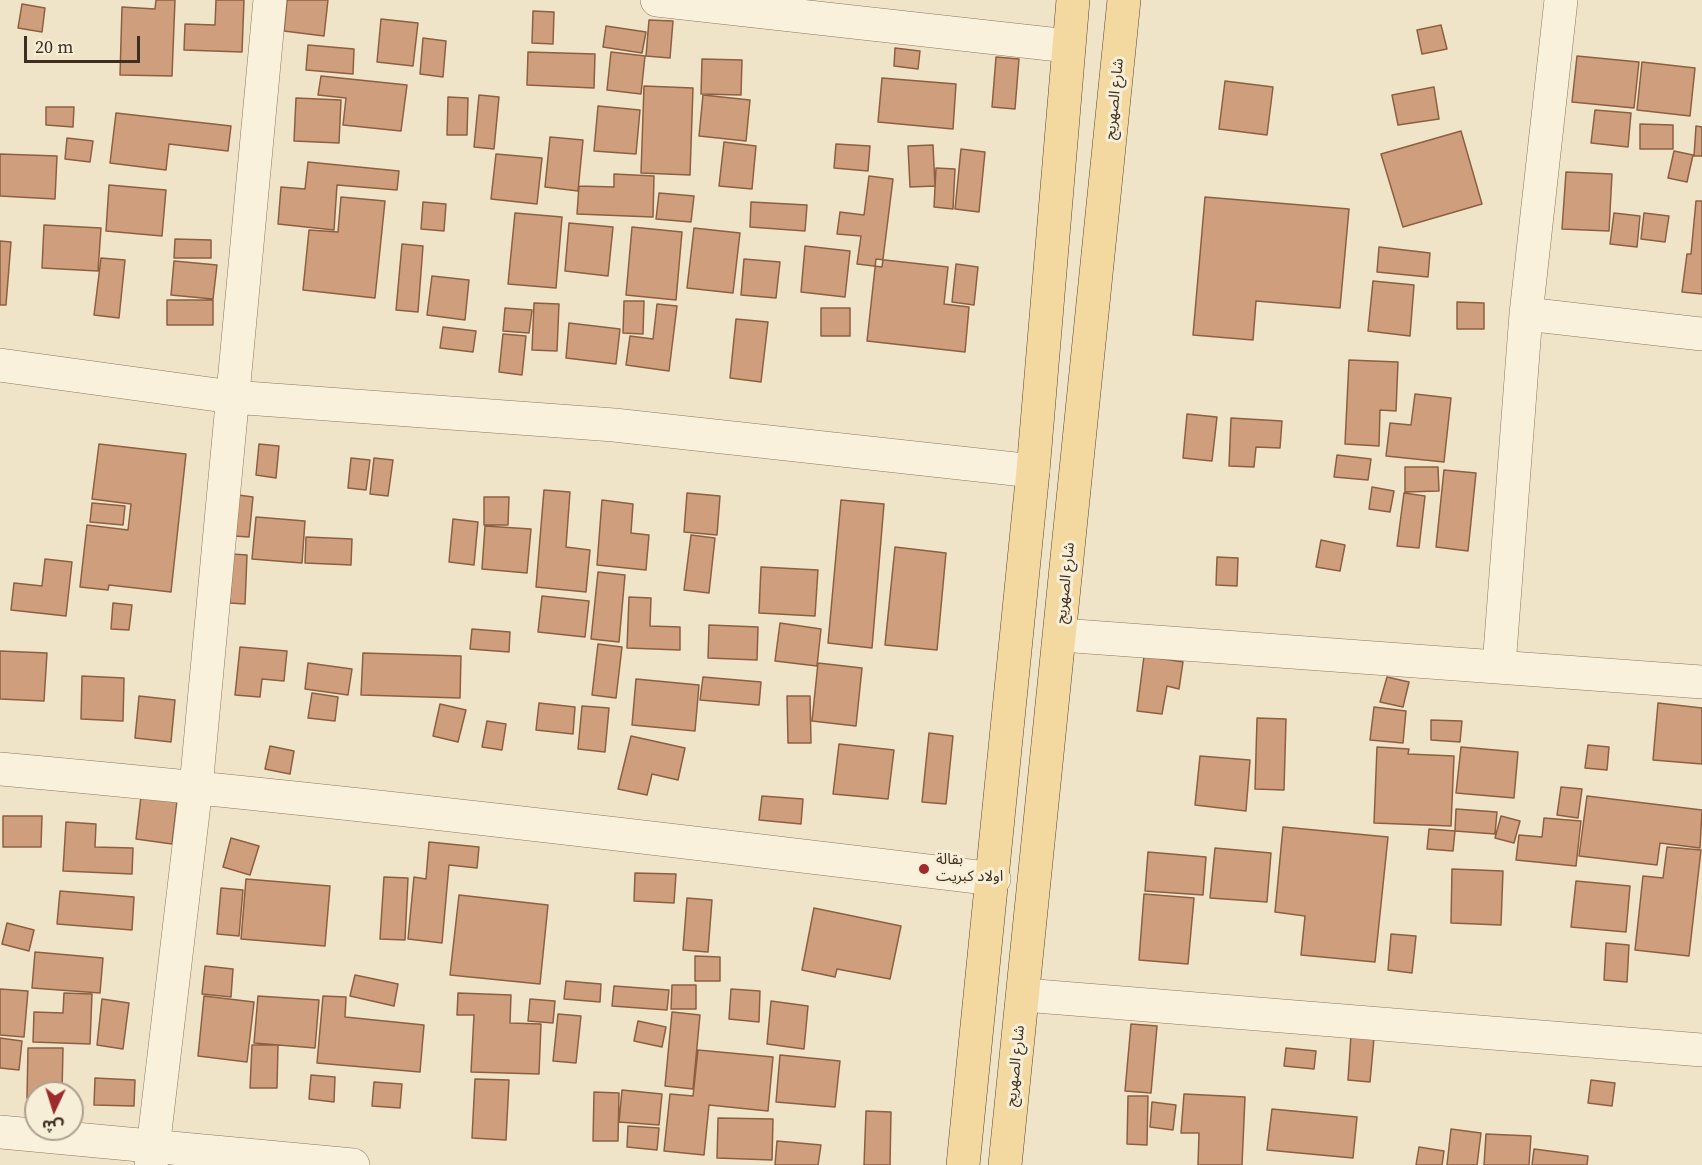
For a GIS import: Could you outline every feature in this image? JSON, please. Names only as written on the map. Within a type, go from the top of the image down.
[{"type":"main road","points":[[963,1165],[994,879],[1033,471],[1072,0]]},
{"type":"main road","name":"شارع الصهريج","points":[[1005,1165],[1125,0]]},
{"type":"street","points":[[152,1157],[196,787],[270,0]]},
{"type":"street","points":[[657,0],[1068,46]]},
{"type":"street","points":[[1499,666],[1526,314],[1561,0]]},
{"type":"street","points":[[1526,314],[1702,334]]},
{"type":"street","points":[[0,365],[232,397],[614,425],[1033,471]]},
{"type":"street","points":[[1061,634],[1702,682]]},
{"type":"street","points":[[0,769],[196,787],[584,829],[994,879]]},
{"type":"street","points":[[1024,995],[1702,1050]]},
{"type":"street","points":[[0,1132],[152,1157],[353,1165]]},
{"type":"building","points":[[156,0],[175,0],[172,76],[120,75],[122,7],[155,9]]},
{"type":"building","points":[[216,0],[244,0],[242,52],[184,50],[185,24],[215,25]]},
{"type":"building","points":[[287,0],[328,0],[324,36],[284,31]]},
{"type":"building","points":[[22,4],[45,8],[42,32],[18,28]]},
{"type":"building","points":[[533,11],[554,12],[553,44],[532,43]]},
{"type":"building","points":[[381,19],[418,23],[413,66],[377,62]]},
{"type":"building","points":[[649,20],[673,21],[670,58],[646,56]]},
{"type":"building","points":[[1441,25],[1447,49],[1422,54],[1417,30]]},
{"type":"building","points":[[606,26],[646,32],[642,53],[603,47]]},
{"type":"building","points":[[423,38],[446,41],[443,77],[420,74]]},
{"type":"building","points":[[308,45],[354,49],[353,74],[306,70]]},
{"type":"building","points":[[895,48],[920,51],[918,69],[894,66]]},
{"type":"building","points":[[528,52],[595,54],[594,88],[527,85]]},
{"type":"building","points":[[611,52],[645,56],[641,94],[607,90]]},
{"type":"building","points":[[1577,56],[1639,62],[1634,108],[1572,102]]},
{"type":"building","points":[[996,57],[1019,59],[1015,109],[992,107]]},
{"type":"building","points":[[702,59],[742,60],[741,95],[701,94]]},
{"type":"building","points":[[1642,62],[1695,68],[1690,116],[1637,110]]},
{"type":"building","points":[[321,76],[407,85],[401,131],[343,125],[346,98],[318,95]]},
{"type":"building","points":[[882,78],[956,84],[953,129],[878,122]]},
{"type":"building","points":[[1225,81],[1273,87],[1267,135],[1219,129]]},
{"type":"building","points":[[644,86],[693,88],[690,175],[641,173]]},
{"type":"building","points":[[1434,87],[1439,119],[1398,125],[1392,95]]},
{"type":"building","points":[[479,95],[499,97],[494,149],[474,147]]},
{"type":"building","points":[[703,95],[750,100],[746,141],[699,136]]},
{"type":"building","points":[[448,97],[468,98],[467,135],[447,135]]},
{"type":"building","points":[[296,98],[341,100],[339,143],[294,141]]},
{"type":"building","points":[[598,106],[640,110],[636,154],[594,151]]},
{"type":"building","points":[[46,107],[74,107],[73,127],[46,125]]},
{"type":"building","points":[[1595,110],[1631,113],[1628,147],[1591,143]]},
{"type":"building","points":[[116,113],[231,126],[228,151],[169,144],[166,170],[110,163]]},
{"type":"building","points":[[1640,124],[1673,125],[1673,149],[1640,149]]},
{"type":"building","points":[[1696,126],[1702,127],[1702,156],[1694,156]]},
{"type":"building","points":[[1461,131],[1482,204],[1403,227],[1381,154]]},
{"type":"building","points":[[550,137],[583,140],[578,191],[545,187]]},
{"type":"building","points":[[67,138],[93,141],[90,162],[65,159]]},
{"type":"building","points":[[724,142],[756,146],[752,189],[719,186]]},
{"type":"building","points":[[836,144],[870,146],[868,171],[834,168]]},
{"type":"building","points":[[933,145],[935,186],[910,187],[908,146]]},
{"type":"building","points":[[961,149],[985,152],[979,212],[955,209]]},
{"type":"building","points":[[1674,151],[1693,155],[1687,182],[1668,178]]},
{"type":"building","points":[[0,154],[57,156],[55,199],[0,196]]},
{"type":"building","points":[[496,154],[542,158],[537,204],[491,199]]},
{"type":"building","points":[[308,162],[399,171],[397,190],[337,185],[334,230],[278,224],[281,187],[305,189]]},
{"type":"building","points":[[936,168],[955,169],[953,209],[934,207]]},
{"type":"building","points":[[1566,172],[1612,174],[1609,231],[1562,229]]},
{"type":"building","points":[[614,174],[654,176],[653,217],[577,214],[579,186],[614,187]]},
{"type":"building","points":[[869,176],[893,179],[882,267],[857,264],[861,236],[837,234],[840,212],[864,215]]},
{"type":"building","points":[[109,185],[166,190],[162,236],[106,231]]},
{"type":"building","points":[[659,193],[694,196],[691,222],[656,219]]},
{"type":"building","points":[[341,197],[385,201],[375,298],[303,290],[309,230],[338,232]]},
{"type":"building","points":[[1205,197],[1349,209],[1340,308],[1256,301],[1253,340],[1193,335]]},
{"type":"building","points":[[1696,201],[1702,201],[1702,294],[1682,292],[1687,254],[1691,254]]},
{"type":"building","points":[[423,202],[446,204],[444,231],[421,229]]},
{"type":"building","points":[[751,202],[807,205],[805,231],[750,227]]},
{"type":"building","points":[[515,213],[562,217],[556,288],[508,284]]},
{"type":"building","points":[[1614,213],[1640,216],[1637,247],[1610,244]]},
{"type":"building","points":[[1644,213],[1669,216],[1665,242],[1641,239]]},
{"type":"building","points":[[569,223],[613,227],[608,276],[565,271]]},
{"type":"building","points":[[44,225],[101,228],[98,271],[42,268]]},
{"type":"building","points":[[632,227],[682,232],[676,300],[626,295]]},
{"type":"building","points":[[694,228],[740,233],[733,293],[687,288]]},
{"type":"building","points":[[175,239],[211,240],[211,258],[174,258]]},
{"type":"building","points":[[0,241],[11,242],[6,305],[0,305]]},
{"type":"building","points":[[402,244],[423,246],[418,312],[396,310]]},
{"type":"building","points":[[805,246],[850,251],[845,297],[801,292]]},
{"type":"building","points":[[1379,247],[1430,253],[1428,277],[1377,272]]},
{"type":"building","points":[[101,258],[125,260],[119,318],[94,315]]},
{"type":"building","points":[[744,259],[780,262],[776,298],[741,295]]},
{"type":"building","points":[[876,259],[948,267],[944,304],[969,307],[965,352],[867,341]]},
{"type":"building","points":[[174,261],[217,265],[213,299],[171,295]]},
{"type":"building","points":[[956,264],[978,267],[974,305],[952,302]]},
{"type":"building","points":[[432,276],[469,280],[465,320],[427,315]]},
{"type":"building","points":[[1373,281],[1414,285],[1410,336],[1368,331]]},
{"type":"building","points":[[167,300],[213,300],[213,325],[167,325]]},
{"type":"building","points":[[624,301],[644,301],[643,334],[623,333]]},
{"type":"building","points":[[1457,302],[1484,303],[1484,329],[1457,329]]},
{"type":"building","points":[[534,303],[559,304],[557,351],[532,350]]},
{"type":"building","points":[[657,304],[677,306],[669,371],[626,365],[630,336],[653,339]]},
{"type":"building","points":[[505,308],[532,310],[529,333],[503,331]]},
{"type":"building","points":[[821,308],[850,308],[850,336],[821,336]]},
{"type":"building","points":[[736,319],[768,322],[761,382],[730,378]]},
{"type":"building","points":[[569,323],[620,329],[616,364],[566,358]]},
{"type":"building","points":[[443,327],[476,331],[473,352],[440,348]]},
{"type":"building","points":[[503,334],[526,336],[522,375],[499,372]]},
{"type":"building","points":[[1349,360],[1398,362],[1396,411],[1380,410],[1379,446],[1345,444]]},
{"type":"building","points":[[1415,394],[1451,398],[1444,462],[1386,456],[1390,423],[1411,425]]},
{"type":"building","points":[[1187,414],[1217,417],[1212,461],[1183,458]]},
{"type":"building","points":[[1231,418],[1282,421],[1280,448],[1256,447],[1254,467],[1229,466]]},
{"type":"building","points":[[99,444],[186,454],[171,592],[109,585],[108,590],[80,587],[87,525],[128,530],[131,504],[92,499]]},
{"type":"building","points":[[259,444],[279,446],[276,478],[256,475]]},
{"type":"building","points":[[1337,455],[1371,459],[1368,480],[1334,477]]},
{"type":"building","points":[[351,458],[370,460],[366,490],[348,488]]},
{"type":"building","points":[[374,458],[393,460],[388,496],[370,494]]},
{"type":"building","points":[[1405,467],[1438,467],[1439,491],[1405,492]]},
{"type":"building","points":[[1444,470],[1476,473],[1468,551],[1436,547]]},
{"type":"building","points":[[1372,487],[1394,491],[1390,512],[1369,509]]},
{"type":"building","points":[[544,490],[570,492],[566,547],[590,550],[586,592],[536,587]]},
{"type":"building","points":[[687,493],[720,496],[717,535],[684,532]]},
{"type":"building","points":[[1404,493],[1425,496],[1419,548],[1397,546]]},
{"type":"building","points":[[238,495],[253,497],[249,537],[234,536]]},
{"type":"building","points":[[484,497],[509,497],[508,525],[484,525]]},
{"type":"building","points":[[602,500],[633,504],[631,533],[649,535],[646,570],[597,565]]},
{"type":"building","points":[[841,500],[884,504],[872,648],[828,643]]},
{"type":"building","points":[[92,503],[125,506],[123,525],[90,522]]},
{"type":"building","points":[[256,517],[305,521],[302,563],[252,559]]},
{"type":"building","points":[[453,519],[478,522],[474,565],[449,562]]},
{"type":"building","points":[[485,526],[531,529],[527,573],[482,569]]},
{"type":"building","points":[[691,535],[715,538],[709,593],[684,590]]},
{"type":"building","points":[[306,537],[352,539],[351,565],[305,563]]},
{"type":"building","points":[[1321,540],[1345,545],[1340,571],[1316,567]]},
{"type":"building","points":[[895,547],[946,553],[937,650],[885,645]]},
{"type":"building","points":[[232,554],[247,555],[245,604],[230,603]]},
{"type":"building","points":[[1217,557],[1238,558],[1237,586],[1216,585]]},
{"type":"building","points":[[45,559],[72,562],[66,616],[11,610],[14,583],[42,586]]},
{"type":"building","points":[[761,567],[818,570],[815,616],[759,613]]},
{"type":"building","points":[[598,572],[625,575],[619,642],[591,639]]},
{"type":"building","points":[[542,596],[589,601],[585,637],[538,632]]},
{"type":"building","points":[[629,597],[651,598],[650,626],[680,627],[680,650],[627,648]]},
{"type":"building","points":[[113,603],[132,605],[129,630],[111,629]]},
{"type":"building","points":[[780,623],[821,629],[817,666],[775,661]]},
{"type":"building","points":[[709,625],[758,627],[757,660],[708,658]]},
{"type":"building","points":[[472,629],[510,632],[509,652],[470,649]]},
{"type":"building","points":[[598,644],[622,647],[616,698],[592,695]]},
{"type":"building","points":[[240,647],[287,651],[284,681],[262,679],[260,697],[235,695]]},
{"type":"building","points":[[0,651],[47,653],[44,701],[0,699]]},
{"type":"building","points":[[363,653],[461,656],[460,698],[361,695]]},
{"type":"building","points":[[1144,656],[1183,662],[1179,689],[1167,686],[1162,714],[1137,711]]},
{"type":"building","points":[[308,663],[352,669],[348,695],[305,689]]},
{"type":"building","points":[[818,663],[862,668],[856,726],[812,721]]},
{"type":"building","points":[[82,676],[124,678],[123,721],[81,719]]},
{"type":"building","points":[[703,677],[761,682],[759,705],[700,700]]},
{"type":"building","points":[[1387,677],[1409,682],[1403,707],[1380,702]]},
{"type":"building","points":[[636,679],[699,685],[695,731],[632,725]]},
{"type":"building","points":[[312,693],[338,697],[335,721],[308,718]]},
{"type":"building","points":[[139,696],[175,700],[171,742],[135,738]]},
{"type":"building","points":[[787,696],[810,696],[811,743],[788,743]]},
{"type":"building","points":[[539,703],[575,707],[573,734],[536,730]]},
{"type":"building","points":[[1658,703],[1702,708],[1702,764],[1653,760]]},
{"type":"building","points":[[440,704],[466,710],[458,742],[433,736]]},
{"type":"building","points":[[582,706],[609,708],[605,752],[578,749]]},
{"type":"building","points":[[1374,707],[1406,711],[1403,743],[1370,740]]},
{"type":"building","points":[[1257,718],[1286,719],[1284,790],[1255,789]]},
{"type":"building","points":[[1431,720],[1462,721],[1460,742],[1431,740]]},
{"type":"building","points":[[487,721],[506,724],[502,750],[482,747]]},
{"type":"building","points":[[929,733],[953,736],[946,804],[922,802]]},
{"type":"building","points":[[631,736],[685,748],[678,780],[652,774],[647,795],[618,789]]},
{"type":"building","points":[[839,744],[894,750],[888,799],[833,794]]},
{"type":"building","points":[[1588,745],[1609,747],[1607,770],[1585,768]]},
{"type":"building","points":[[270,746],[294,751],[290,774],[265,769]]},
{"type":"building","points":[[1377,747],[1409,749],[1408,754],[1454,756],[1451,826],[1374,823]]},
{"type":"building","points":[[1461,747],[1518,752],[1514,798],[1456,793]]},
{"type":"building","points":[[1200,756],[1250,760],[1246,811],[1195,805]]},
{"type":"building","points":[[1561,787],[1582,789],[1578,818],[1557,815]]},
{"type":"building","points":[[141,796],[177,801],[172,844],[136,839]]},
{"type":"building","points":[[762,796],[803,799],[801,824],[759,820]]},
{"type":"building","points":[[1587,796],[1702,810],[1700,848],[1660,843],[1657,865],[1579,856]]},
{"type":"building","points":[[1456,809],[1497,812],[1495,834],[1455,831]]},
{"type":"building","points":[[3,816],[42,816],[41,847],[3,847]]},
{"type":"building","points":[[1501,816],[1520,821],[1514,843],[1495,838]]},
{"type":"building","points":[[1544,818],[1581,821],[1576,866],[1516,860],[1519,835],[1542,837]]},
{"type":"building","points":[[66,822],[96,824],[95,847],[133,848],[132,874],[63,871]]},
{"type":"building","points":[[1283,827],[1388,837],[1375,962],[1301,955],[1305,916],[1275,912]]},
{"type":"building","points":[[1429,829],[1455,831],[1453,851],[1427,849]]},
{"type":"building","points":[[231,838],[259,846],[250,875],[223,867]]},
{"type":"building","points":[[429,842],[479,847],[477,868],[449,865],[442,943],[408,939],[414,877],[426,879]]},
{"type":"building","points":[[1667,847],[1701,850],[1689,956],[1635,950],[1643,876],[1663,878]]},
{"type":"building","points":[[1215,848],[1271,853],[1267,902],[1210,898]]},
{"type":"building","points":[[1148,852],[1206,857],[1203,895],[1145,891]]},
{"type":"building","points":[[1452,869],[1503,871],[1501,925],[1451,923]]},
{"type":"building","points":[[635,873],[676,874],[674,903],[634,901]]},
{"type":"building","points":[[384,877],[408,878],[405,940],[380,939]]},
{"type":"building","points":[[246,879],[330,886],[325,946],[241,939]]},
{"type":"building","points":[[1576,881],[1630,886],[1626,932],[1571,927]]},
{"type":"building","points":[[221,888],[243,890],[239,936],[217,934]]},
{"type":"building","points":[[60,891],[134,897],[132,930],[57,924]]},
{"type":"building","points":[[1144,894],[1194,898],[1188,964],[1139,960]]},
{"type":"building","points":[[459,895],[548,905],[540,984],[450,975]]},
{"type":"building","points":[[687,898],[712,900],[708,952],[683,950]]},
{"type":"building","points":[[814,908],[901,926],[890,979],[837,969],[835,977],[802,970]]},
{"type":"building","points":[[7,923],[34,930],[29,951],[2,944]]},
{"type":"building","points":[[1391,934],[1416,936],[1412,973],[1388,970]]},
{"type":"building","points":[[1606,943],[1629,945],[1627,982],[1604,980]]},
{"type":"building","points":[[35,952],[103,958],[100,993],[32,988]]},
{"type":"building","points":[[695,956],[720,957],[720,981],[695,981]]},
{"type":"building","points":[[205,966],[233,969],[231,997],[202,994]]},
{"type":"building","points":[[355,975],[398,984],[394,1006],[350,996]]},
{"type":"building","points":[[566,981],[601,984],[600,1002],[564,999]]},
{"type":"building","points":[[672,985],[696,985],[696,1009],[671,1009]]},
{"type":"building","points":[[614,986],[669,990],[667,1010],[612,1006]]},
{"type":"building","points":[[0,989],[28,991],[24,1037],[0,1035]]},
{"type":"building","points":[[731,989],[760,991],[759,1022],[729,1019]]},
{"type":"building","points":[[64,993],[92,994],[90,1044],[33,1042],[34,1012],[63,1013]]},
{"type":"building","points":[[458,993],[511,995],[510,1023],[541,1024],[539,1074],[471,1072],[474,1015],[457,1015]]},
{"type":"building","points":[[204,996],[254,1002],[247,1062],[198,1056]]},
{"type":"building","points":[[258,996],[319,1000],[315,1048],[254,1043]]},
{"type":"building","points":[[323,996],[346,997],[345,1017],[424,1025],[420,1072],[317,1063]]},
{"type":"building","points":[[102,999],[129,1003],[123,1049],[97,1045]]},
{"type":"building","points":[[530,999],[555,1001],[553,1023],[528,1021]]},
{"type":"building","points":[[771,1001],[808,1006],[804,1049],[767,1044]]},
{"type":"building","points":[[672,1012],[700,1015],[693,1089],[665,1086]]},
{"type":"building","points":[[558,1014],[581,1016],[576,1063],[553,1061]]},
{"type":"building","points":[[638,1021],[666,1027],[662,1047],[634,1041]]},
{"type":"building","points":[[1131,1024],[1157,1026],[1151,1093],[1125,1091]]},
{"type":"building","points":[[1351,1035],[1374,1038],[1370,1082],[1348,1080]]},
{"type":"building","points":[[0,1038],[22,1041],[19,1070],[0,1068]]},
{"type":"building","points":[[252,1045],[278,1045],[277,1088],[250,1088]]},
{"type":"building","points":[[28,1048],[63,1048],[62,1081],[27,1081]]},
{"type":"building","points":[[1286,1048],[1316,1051],[1314,1069],[1284,1066]]},
{"type":"building","points":[[698,1050],[773,1057],[768,1111],[709,1105],[704,1155],[664,1151],[670,1094],[693,1096]]},
{"type":"building","points":[[780,1055],[840,1061],[835,1107],[776,1102]]},
{"type":"building","points":[[311,1075],[335,1077],[334,1102],[309,1099]]},
{"type":"building","points":[[95,1078],[135,1080],[134,1106],[94,1105]]},
{"type":"building","points":[[475,1079],[509,1080],[506,1140],[472,1138]]},
{"type":"building","points":[[1591,1080],[1615,1083],[1612,1106],[1588,1103]]},
{"type":"building","points":[[374,1082],[402,1084],[400,1108],[372,1106]]},
{"type":"building","points":[[622,1090],[662,1094],[659,1125],[619,1122]]},
{"type":"building","points":[[594,1092],[619,1093],[618,1141],[593,1141]]},
{"type":"building","points":[[1184,1094],[1245,1097],[1242,1165],[1198,1165],[1199,1133],[1181,1133]]},
{"type":"building","points":[[1128,1096],[1148,1096],[1147,1145],[1127,1144]]},
{"type":"building","points":[[1152,1102],[1176,1105],[1173,1130],[1150,1127]]},
{"type":"building","points":[[1272,1109],[1357,1117],[1353,1158],[1267,1150]]},
{"type":"building","points":[[866,1111],[891,1112],[890,1165],[864,1165]]},
{"type":"building","points":[[718,1118],[773,1119],[772,1160],[717,1158]]},
{"type":"building","points":[[628,1126],[659,1128],[657,1150],[627,1147]]},
{"type":"building","points":[[1451,1129],[1481,1133],[1477,1165],[1447,1165]]},
{"type":"building","points":[[1486,1134],[1531,1136],[1529,1165],[1484,1165]]},
{"type":"building","points":[[777,1141],[821,1145],[818,1165],[775,1165]]},
{"type":"building","points":[[1419,1147],[1444,1151],[1442,1165],[1416,1165]]},
{"type":"building","points":[[1534,1149],[1588,1156],[1587,1165],[1532,1165]]},
{"type":"place","name":"بقالة اولاد كبريت","points":[[924,869]]}]
